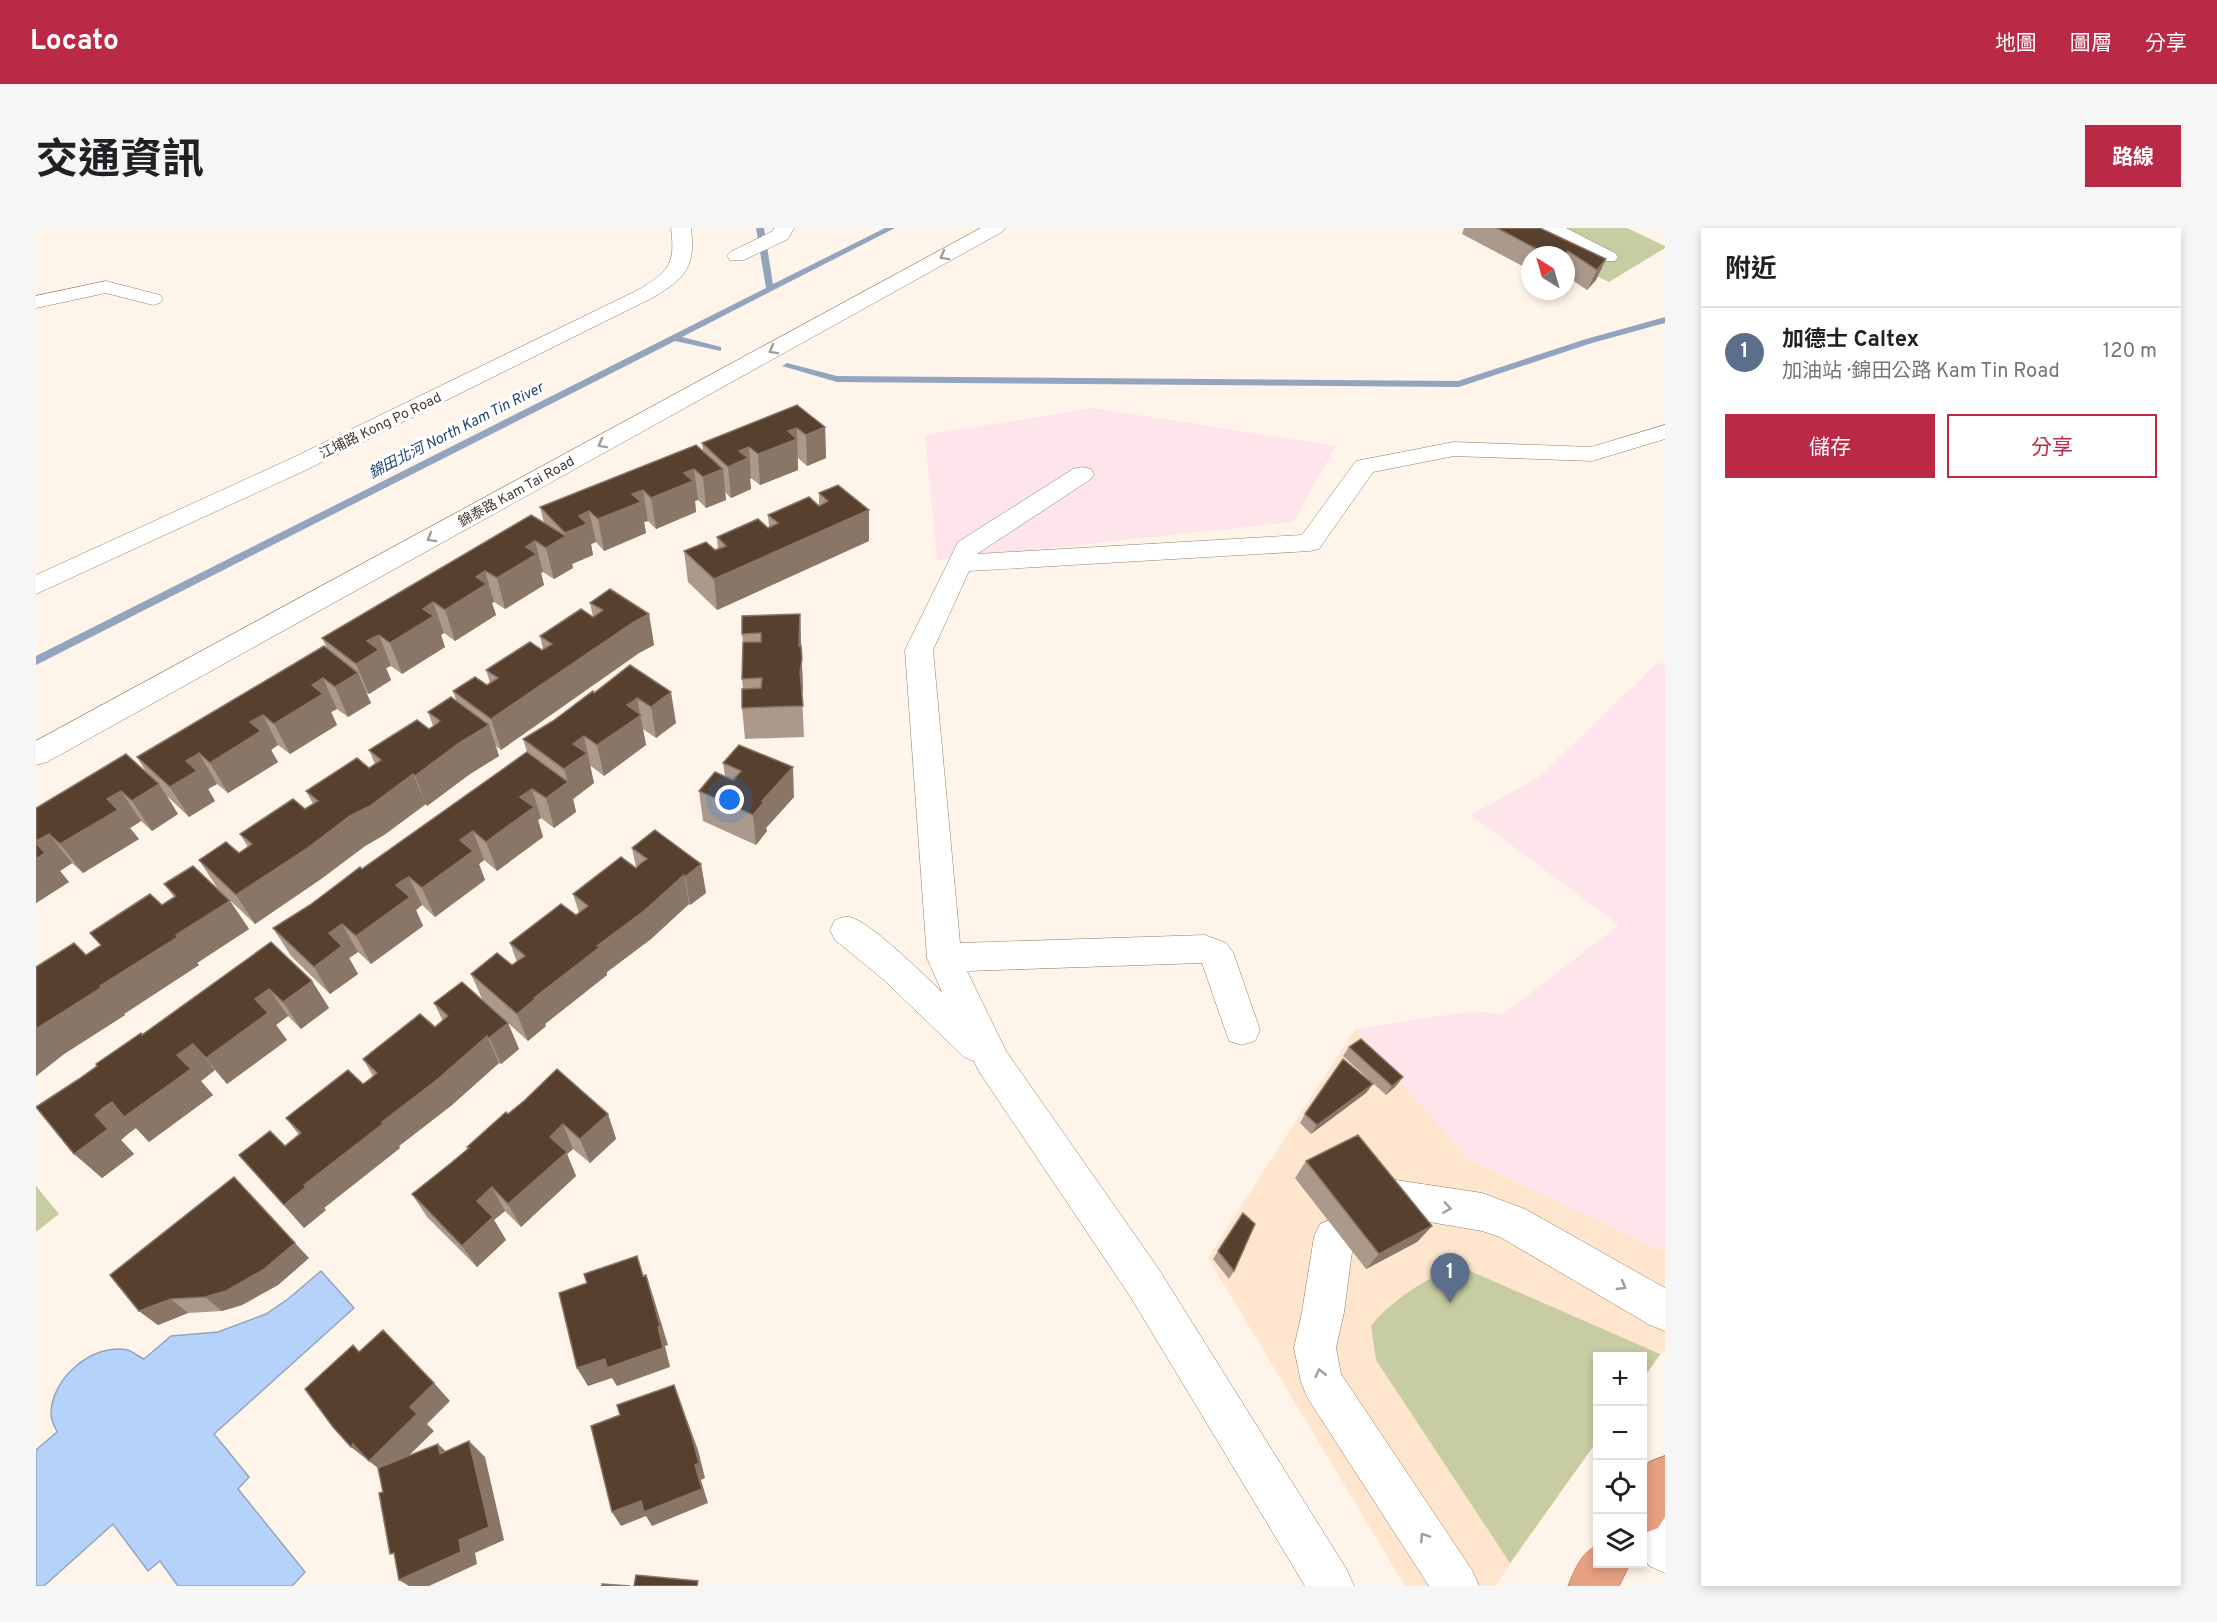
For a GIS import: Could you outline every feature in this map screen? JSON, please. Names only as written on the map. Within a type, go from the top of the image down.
[{"type":"main road","points":[[1591,1586],[1604,1568]]},
{"type":"street","name":"江埔路 Kong Po Road","points":[[36,585],[286,470],[645,294],[672,276],[680,267],[685,247],[681,228]]},
{"type":"street","name":"錦泰路 Kam Tai Road","points":[[36,754],[995,228]]},
{"type":"street","points":[[1551,228],[1608,257]]},
{"type":"street","points":[[736,256],[783,231]]},
{"type":"street","points":[[36,302],[72,292],[106,287],[153,299]]},
{"type":"street","points":[[961,563],[1310,543],[1365,466],[1454,449],[1592,454],[1665,432]]},
{"type":"street","points":[[1082,474],[968,548],[919,650],[944,958],[993,1062],[1144,1282],[1332,1586]]},
{"type":"street","points":[[847,930],[896,969],[993,1062]]},
{"type":"street","points":[[944,958],[1205,949],[1214,953],[1221,962],[1242,1030]]},
{"type":"street","points":[[1389,1197],[1482,1212],[1511,1222],[1665,1311]]},
{"type":"street","points":[[1334,1237],[1323,1312],[1315,1348],[1322,1382],[1456,1586]]},
{"type":"street","points":[[1651,1499],[1665,1550]]},
{"type":"shaded area","points":[[1093,408],[1336,446],[1293,522],[937,560],[925,435]]},
{"type":"shaded area","points":[[1658,662],[1665,667],[1665,1252],[1468,1159],[1355,1029],[1472,1011],[1503,1014],[1619,925],[1471,815],[1539,777]]},
{"type":"shaded area","points":[[1355,1029],[1468,1159],[1665,1252],[1665,1349],[1647,1374],[1647,1352],[1593,1352],[1593,1447],[1495,1586],[1405,1586],[1208,1258]]},
{"type":"green space","points":[[1494,228],[1627,228],[1665,248],[1609,282],[1575,266],[1575,246],[1542,246]]},
{"type":"green space","points":[[36,1186],[59,1214],[36,1232]]},
{"type":"green space","points":[[1461,1267],[1660,1354],[1647,1373],[1647,1352],[1593,1352],[1593,1447],[1510,1563],[1376,1360],[1371,1326],[1388,1308],[1412,1290],[1450,1270]]},
{"type":"water","points":[[321,1271],[354,1308],[214,1434],[249,1477],[238,1489],[305,1572],[292,1586],[178,1586],[160,1561],[148,1571],[113,1524],[44,1586],[36,1586],[36,1450],[57,1432],[51,1417],[53,1402],[66,1377],[76,1366],[101,1352],[115,1349],[128,1350],[144,1359],[171,1336],[218,1332],[266,1314]]},
{"type":"building","points":[[1497,228],[1540,228],[1606,259],[1597,270],[1575,256],[1575,246],[1531,246]]},
{"type":"building","points":[[797,405],[825,427],[806,435],[797,428],[788,431],[797,439],[758,454],[749,447],[739,451],[748,458],[728,467],[702,443]]},
{"type":"building","points":[[696,445],[723,469],[703,477],[694,469],[684,473],[693,481],[651,498],[643,490],[632,494],[641,502],[598,519],[589,511],[579,516],[587,524],[565,533],[540,507]]},
{"type":"building","points":[[838,485],[869,510],[714,579],[684,551],[706,542],[715,550],[726,546],[717,537],[758,519],[768,528],[778,523],[768,515],[809,497],[819,506],[828,501],[819,493]]},
{"type":"building","points":[[531,515],[566,536],[546,548],[535,541],[530,544],[526,547],[537,554],[497,578],[485,571],[476,577],[487,584],[445,610],[433,602],[423,609],[434,616],[390,643],[379,635],[367,641],[379,650],[356,664],[322,638]]},
{"type":"building","points":[[610,589],[649,614],[491,719],[453,691],[475,677],[487,685],[498,678],[486,670],[530,642],[542,650],[552,644],[540,636],[581,609],[593,617],[603,610],[590,603]]},
{"type":"building","points":[[800,614],[799,646],[801,646],[802,659],[800,672],[803,706],[742,708],[742,689],[761,688],[762,678],[742,679],[743,642],[761,642],[761,633],[742,634],[742,616]]},
{"type":"building","points":[[324,646],[358,673],[335,687],[323,678],[312,685],[323,694],[274,724],[263,715],[250,722],[261,731],[210,763],[199,753],[186,761],[197,771],[170,787],[137,757]]},
{"type":"building","points":[[630,665],[671,692],[651,707],[637,698],[627,705],[641,715],[597,745],[584,736],[573,744],[587,753],[564,769],[523,739],[553,721],[593,691],[594,693]]},
{"type":"building","points":[[451,697],[489,725],[459,743],[415,776],[413,774],[370,806],[350,816],[305,850],[236,895],[199,860],[226,842],[239,853],[252,844],[240,834],[293,799],[305,809],[318,801],[306,791],[357,758],[369,768],[381,760],[369,750],[417,720],[429,729],[440,721],[428,712]]},
{"type":"building","points":[[739,745],[793,767],[762,801],[764,802],[753,815],[699,791],[715,772],[733,780],[741,771],[723,763]]},
{"type":"building","points":[[527,752],[568,782],[546,798],[532,789],[520,797],[534,807],[486,842],[473,831],[460,840],[473,851],[422,888],[409,877],[396,885],[410,897],[356,936],[342,924],[329,933],[342,946],[314,967],[273,928],[310,905],[360,867],[362,869]]},
{"type":"building","points":[[126,754],[159,784],[132,801],[121,791],[107,799],[118,810],[60,844],[49,834],[36,841],[36,808]]},
{"type":"building","points":[[655,830],[701,864],[685,877],[684,875],[644,911],[597,946],[600,947],[517,1014],[471,974],[497,953],[512,965],[525,956],[510,943],[561,904],[576,915],[588,906],[573,894],[621,857],[636,868],[647,859],[632,848]]},
{"type":"building","points":[[36,843],[45,853],[36,859]]},
{"type":"building","points":[[193,866],[230,901],[36,1029],[36,967],[74,943],[86,955],[101,945],[90,933],[150,894],[162,905],[176,896],[164,884]]},
{"type":"building","points":[[271,942],[312,981],[283,1002],[269,989],[255,999],[268,1013],[206,1058],[193,1044],[177,1055],[191,1069],[124,1117],[112,1102],[103,1108],[95,1115],[108,1129],[74,1154],[36,1107],[79,1079],[97,1066],[96,1064],[141,1033],[142,1035]]},
{"type":"building","points":[[462,982],[508,1023],[489,1038],[487,1036],[438,1079],[382,1122],[384,1123],[304,1185],[306,1187],[284,1205],[239,1155],[270,1131],[285,1146],[301,1133],[286,1118],[348,1070],[363,1084],[370,1079],[377,1073],[363,1059],[420,1014],[435,1027],[448,1016],[434,1003]]},
{"type":"building","points":[[1361,1039],[1403,1077],[1392,1086],[1349,1047]]},
{"type":"building","points":[[1343,1059],[1373,1084],[1317,1125],[1305,1114]]},
{"type":"building","points":[[557,1069],[608,1114],[580,1139],[563,1124],[550,1137],[567,1152],[508,1204],[492,1187],[477,1201],[493,1217],[462,1246],[412,1194],[469,1148],[467,1147],[506,1112],[508,1114],[524,1101]]},
{"type":"building","points":[[1358,1135],[1432,1226],[1379,1254],[1306,1161]]},
{"type":"building","points":[[234,1177],[295,1243],[263,1270],[226,1291],[205,1297],[171,1299],[139,1311],[110,1275]]},
{"type":"building","points":[[1243,1213],[1255,1224],[1234,1271],[1218,1251]]},
{"type":"building","points":[[637,1256],[643,1276],[646,1275],[660,1326],[658,1327],[663,1348],[607,1368],[605,1359],[577,1368],[559,1293],[587,1283],[584,1274]]},
{"type":"building","points":[[383,1330],[434,1383],[410,1407],[417,1414],[369,1461],[353,1444],[351,1447],[333,1427],[305,1389],[353,1345],[359,1352]]},
{"type":"building","points":[[674,1385],[699,1463],[695,1465],[702,1489],[644,1512],[641,1501],[612,1512],[591,1426],[620,1415],[617,1405]]},
{"type":"building","points":[[469,1441],[489,1527],[459,1540],[461,1552],[399,1580],[394,1553],[390,1554],[379,1493],[383,1492],[378,1468],[438,1444],[440,1454]]},
{"type":"building","points":[[636,1575],[698,1581],[697,1586],[634,1586]]},
{"type":"building","points":[[602,1584],[630,1586],[602,1586]]},
{"type":"waterway","points":[[760,228],[770,289]]},
{"type":"waterway","name":"錦田北河 North Kam Tin River","points":[[36,661],[891,228]]},
{"type":"waterway","points":[[787,366],[837,379],[1459,384],[1589,341],[1665,320]]},
{"type":"waterway","points":[[675,338],[718,349]]},
{"type":"place","name":"加德士 Caltex","points":[[1450,1303]]}]
